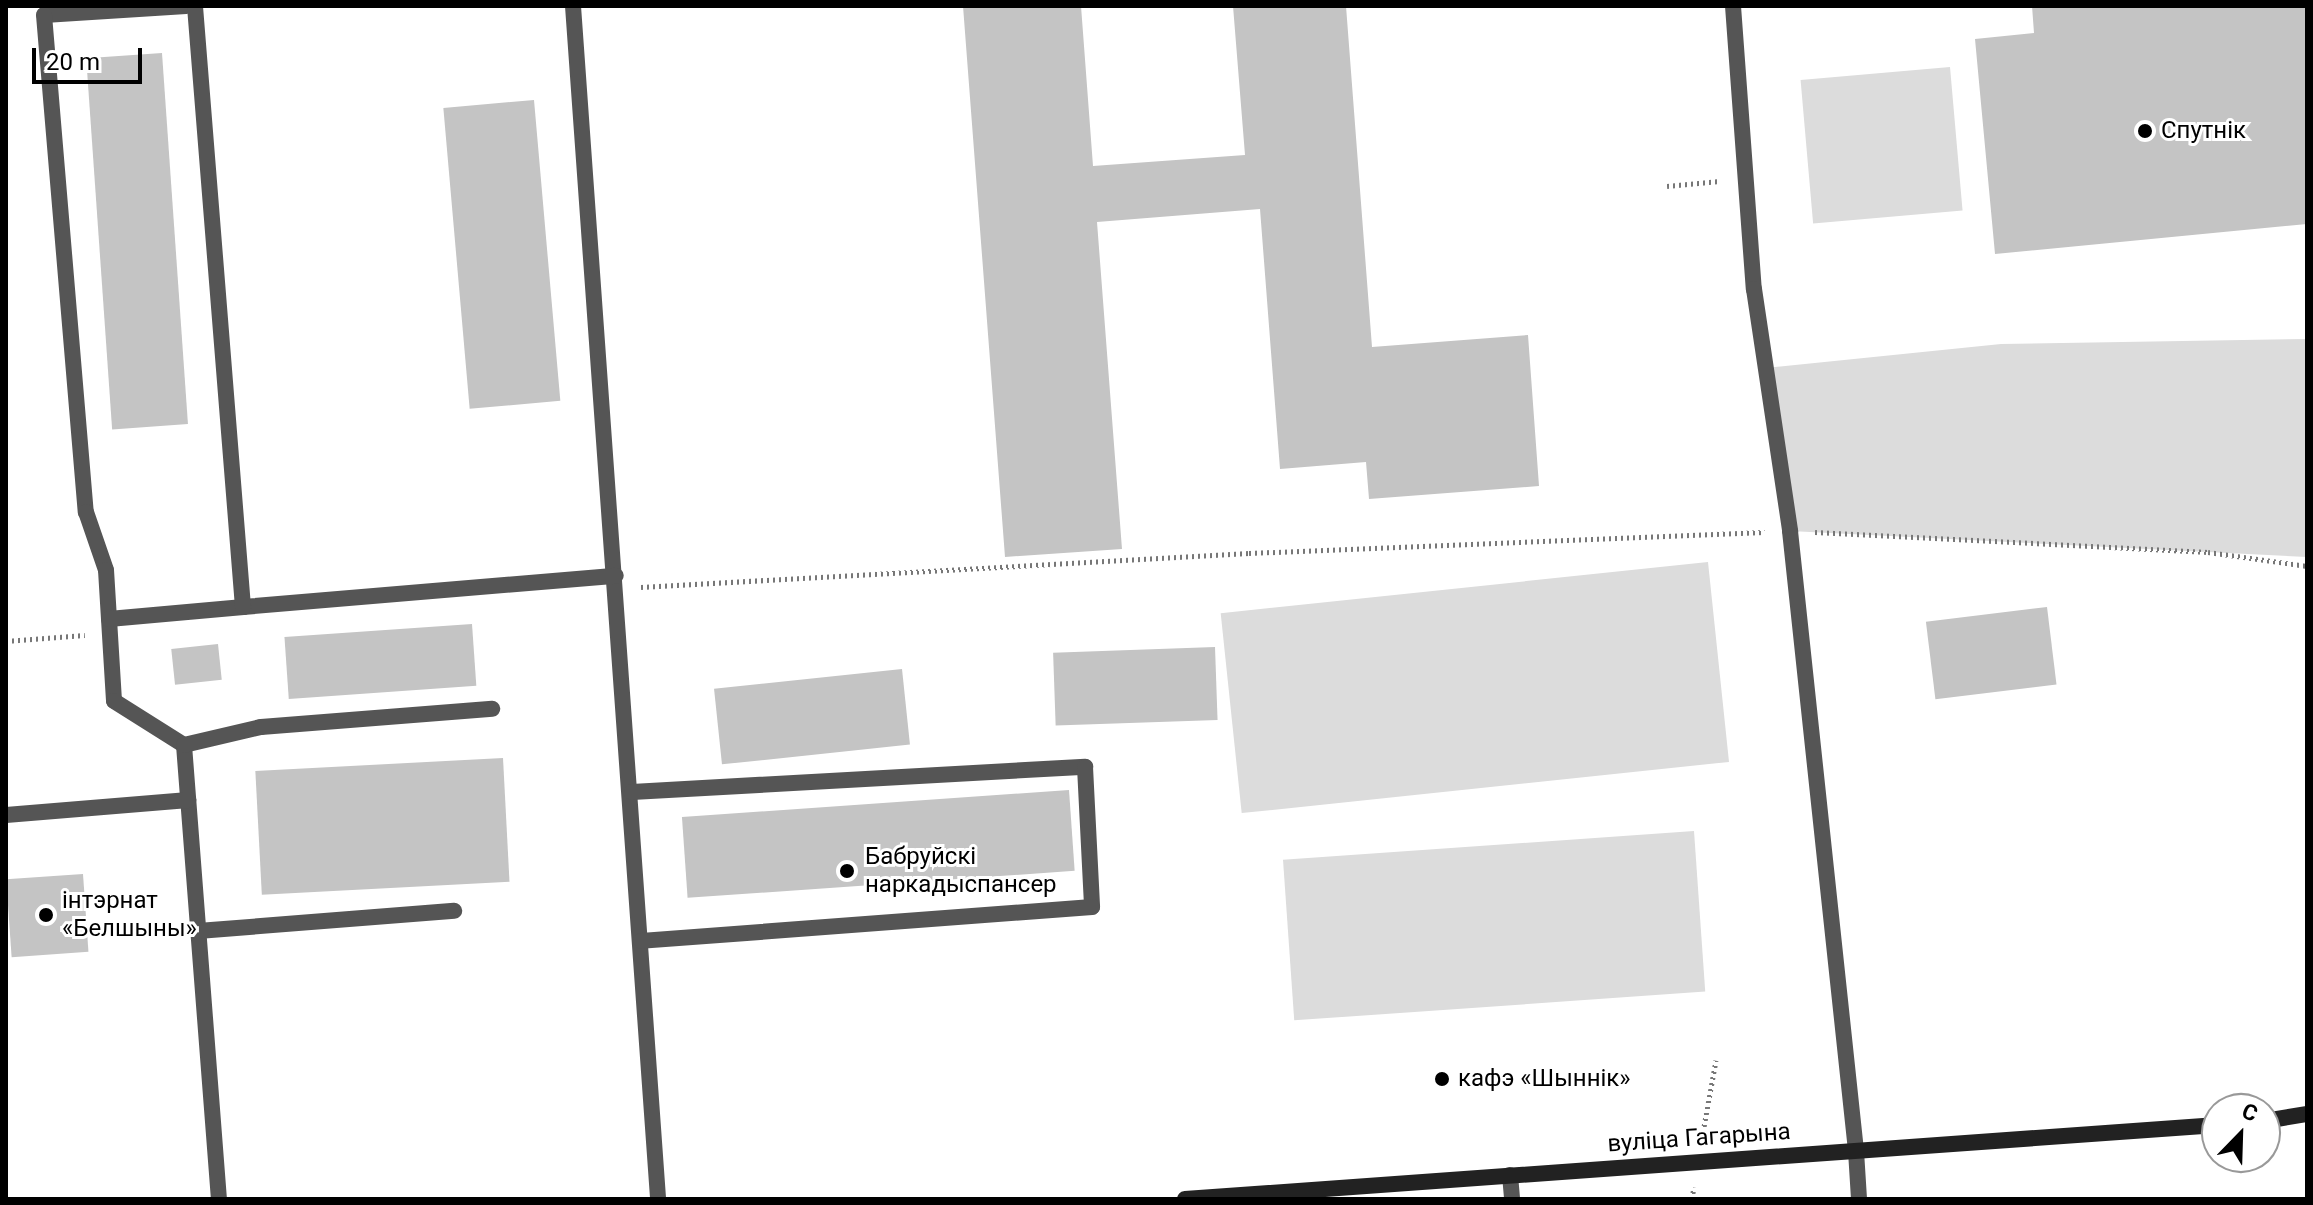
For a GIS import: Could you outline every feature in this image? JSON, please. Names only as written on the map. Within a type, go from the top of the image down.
[{"type":"main road","points":[[2281,1120],[2307,1114]]},
{"type":"main road","points":[[2289,1119],[2307,1123]]},
{"type":"main road","name":"вуліца Гагарына","points":[[1185,1199],[2201,1126]]},
{"type":"street","points":[[186,6],[44,15],[86,512],[106,570],[114,701],[184,745],[261,727],[492,709]]},
{"type":"street","points":[[195,6],[243,607]]},
{"type":"street","points":[[573,6],[632,792],[658,1199]]},
{"type":"street","points":[[1733,6],[1754,289],[1790,531],[1859,1199]]},
{"type":"street","points":[[109,626],[243,607],[617,583]]},
{"type":"street","points":[[184,745],[219,1199]]},
{"type":"street","points":[[632,792],[1085,767],[1092,907],[641,941]]},
{"type":"street","points":[[6,815],[188,800]]},
{"type":"street","points":[[198,931],[454,911]]},
{"type":"street","points":[[1510,1175],[1512,1199]]},
{"type":"path","points":[[1667,186],[1745,178]]},
{"type":"path","points":[[617,583],[1790,531],[2208,552],[2307,566]]},
{"type":"path","points":[[6,641],[109,626]]},
{"type":"path","points":[[1692,1199],[1716,1060]]},
{"type":"shaded area","points":[[1950,67],[1963,210],[1813,224],[1801,80]]},
{"type":"shaded area","points":[[2307,339],[2307,557],[1790,531],[1765,368],[2001,344]]},
{"type":"shaded area","points":[[1708,562],[1729,762],[1242,813],[1221,613]]},
{"type":"shaded area","points":[[1694,831],[1705,992],[1294,1020],[1283,860]]},
{"type":"building","points":[[963,6],[1081,6],[1093,166],[1245,155],[1233,6],[1346,6],[1372,347],[1528,335],[1539,486],[1369,499],[1366,462],[1280,469],[1260,209],[1097,222],[1122,549],[1005,557]]},
{"type":"building","name":"Спутнік","points":[[2032,6],[2307,6],[2307,224],[1995,254],[1975,39],[2034,33]]},
{"type":"building","points":[[162,53],[188,424],[112,429],[86,58]]},
{"type":"building","points":[[534,100],[560,401],[470,409],[443,108]]},
{"type":"building","points":[[2047,607],[2057,684],[1935,699],[1926,622]]},
{"type":"building","points":[[472,624],[476,686],[289,699],[284,637]]},
{"type":"building","points":[[218,644],[222,680],[175,685],[171,649]]},
{"type":"building","points":[[1215,647],[1218,720],[1056,726],[1053,653]]},
{"type":"building","points":[[902,669],[910,745],[722,764],[714,689]]},
{"type":"building","points":[[503,758],[509,882],[262,895],[255,771]]},
{"type":"building","points":[[1069,790],[1075,871],[688,898],[682,817]]},
{"type":"building","name":"інтэрнат «Белшыны»","points":[[83,874],[88,952],[12,957],[6,879]]},
{"type":"place","name":"Спутнік","points":[[2145,131]]},
{"type":"place","name":"Бабруйскі наркадыспансер","points":[[847,871]]},
{"type":"place","name":"інтэрнат «Белшыны»","points":[[46,915]]},
{"type":"place","name":"кафэ «Шыннік»","points":[[1442,1079]]}]
